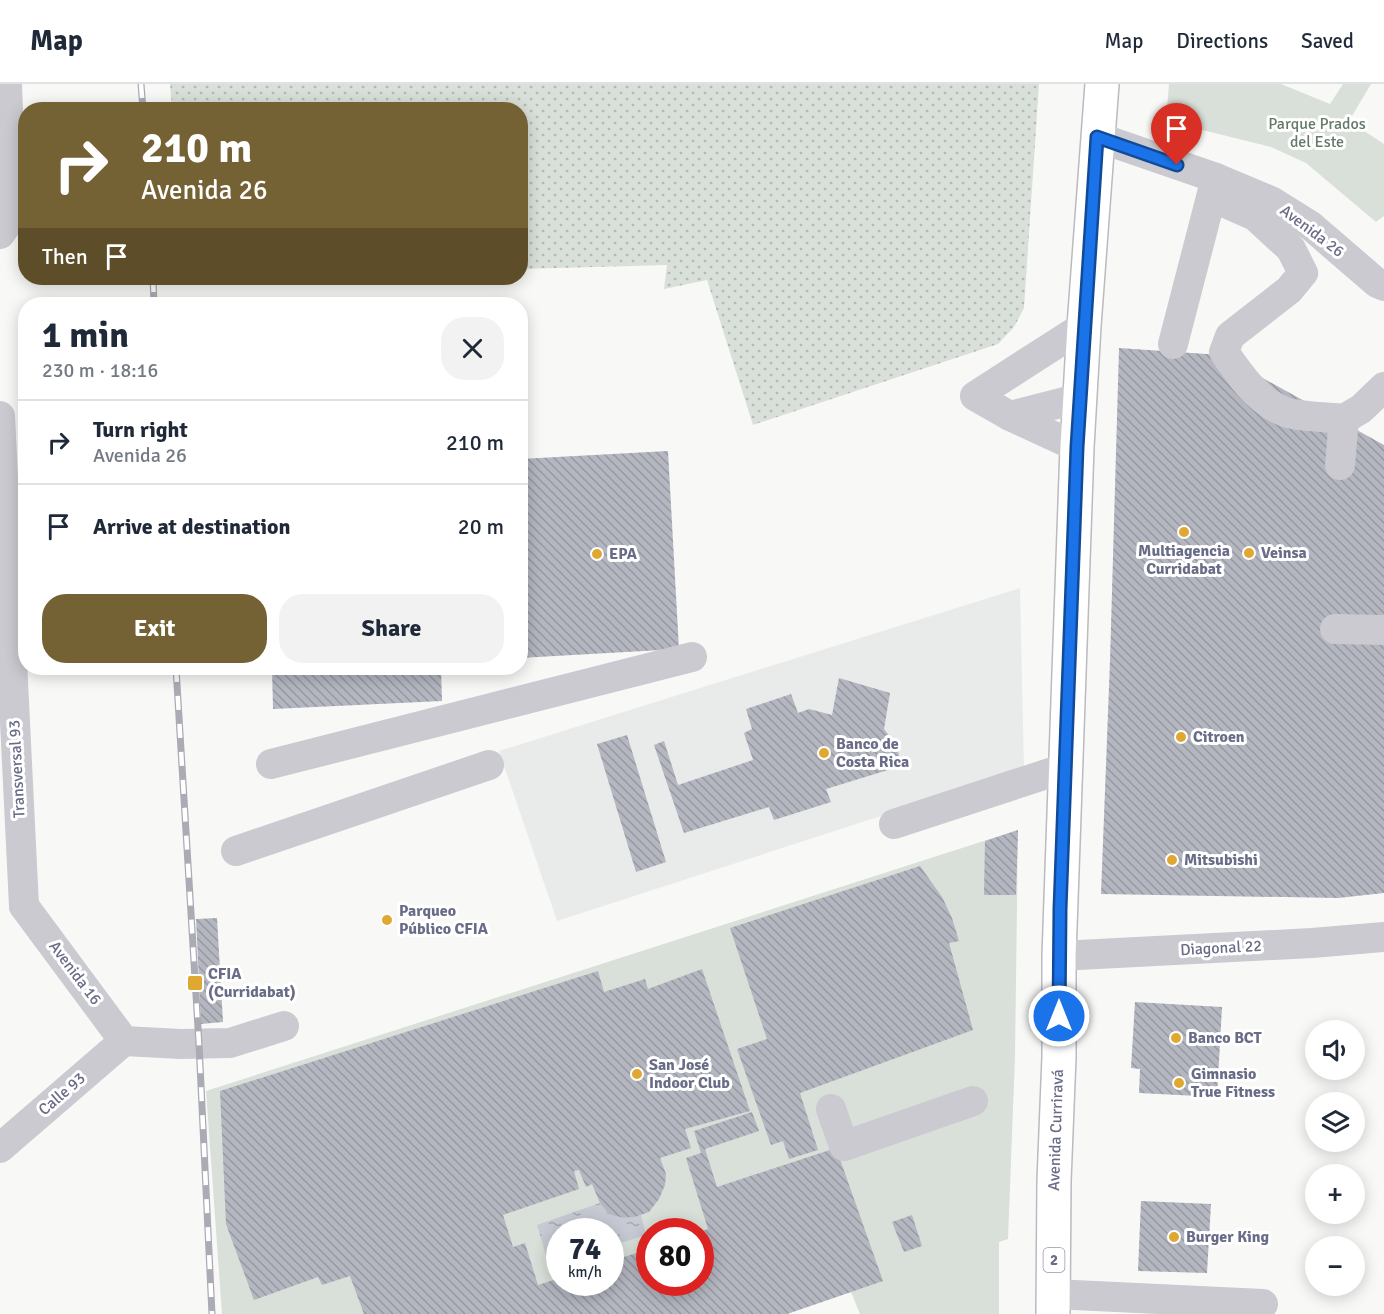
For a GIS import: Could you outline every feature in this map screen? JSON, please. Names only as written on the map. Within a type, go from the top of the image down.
[{"type":"highway","name":"Avenida Curriravá","points":[[1053,1304],[1059,956],[1077,447],[1102,84]]},
{"type":"street","points":[[0,234],[12,217],[4,139],[7,84]]},
{"type":"street","name":"Avenida 26","points":[[1097,137],[1214,188],[1271,201],[1301,220],[1377,283],[1384,286]]},
{"type":"street","points":[[1173,344],[1214,188],[1255,216],[1291,249],[1303,273],[1289,290],[1230,336],[1224,352],[1241,377],[1263,398],[1284,412],[1344,419],[1361,409],[1384,387]]},
{"type":"street","points":[[1077,447],[975,396],[1084,326]]},
{"type":"street","points":[[1011,416],[1080,398]]},
{"type":"street","name":"Transversal 93","points":[[0,416],[12,908]]},
{"type":"street","points":[[1340,465],[1344,419]]},
{"type":"street","points":[[1335,629],[1384,630]]},
{"type":"street","points":[[271,764],[692,657]]},
{"type":"street","points":[[236,851],[489,765]]},
{"type":"street","points":[[894,824],[1065,768]]},
{"type":"street","name":"Avenida 16","points":[[12,908],[124,1041]]},
{"type":"street","name":"Diagonal 22","points":[[1059,956],[1312,944],[1384,937]]},
{"type":"street","points":[[124,1041],[181,1044],[230,1043],[284,1026]]},
{"type":"street","name":"Calle 93","points":[[0,1148],[124,1041]]},
{"type":"street","points":[[831,1109],[844,1146],[973,1101]]},
{"type":"street","points":[[1053,1304],[1263,1304]]},
{"type":"shaded area","points":[[1020,588],[1024,767],[924,802],[557,921],[499,751]]},
{"type":"green space","points":[[170,84],[1039,84],[1024,308],[1014,327],[998,344],[753,425],[707,280],[664,289],[667,265],[528,269],[528,102],[171,102]]},
{"type":"green space","name":"Parque Prados del Este","points":[[1169,84],[1281,84],[1330,104],[1343,84],[1371,84],[1349,121],[1384,144],[1384,216],[1376,222],[1306,163],[1271,147],[1166,121]]},
{"type":"green space","name":"San José Indoor Club","points":[[1018,830],[1015,1057],[1008,1239],[999,1242],[999,1314],[860,1314],[851,1292],[787,1314],[222,1314],[206,1091]]},
{"type":"water","points":[[600,1203],[623,1218],[557,1218]]},
{"type":"water","points":[[641,1215],[642,1218],[636,1218],[636,1238],[624,1242],[624,1218]]},
{"type":"water","points":[[546,1222],[546,1255],[537,1225]]},
{"type":"building","name":"Veinsa","points":[[1119,348],[1221,355],[1384,445],[1384,893],[1338,898],[1101,894]]},
{"type":"building","name":"EPA","points":[[668,451],[679,649],[528,658],[528,459]]},
{"type":"building","points":[[272,675],[441,675],[442,701],[273,709]]},
{"type":"building","name":"Banco de Costa Rica","points":[[839,678],[890,693],[884,729],[897,746],[901,766],[826,789],[831,802],[774,820],[769,807],[684,833],[654,745],[664,741],[678,785],[753,760],[744,733],[752,729],[746,709],[791,694],[798,713],[809,709],[832,715]]},
{"type":"building","points":[[627,735],[666,862],[636,872],[597,744]]},
{"type":"building","points":[[1018,830],[1016,895],[984,895],[985,841]]},
{"type":"building","points":[[920,866],[942,897],[952,918],[959,941],[949,943],[973,1030],[800,1093],[818,1150],[789,1159],[783,1141],[771,1145],[737,1049],[767,1039],[730,928]]},
{"type":"building","points":[[217,918],[223,1022],[201,1024],[196,919]]},
{"type":"building","points":[[702,969],[750,1111],[685,1129],[691,1148],[660,1158],[666,1174],[665,1185],[659,1199],[649,1212],[623,1218],[609,1214],[600,1203],[592,1184],[586,1187],[579,1170],[574,1171],[579,1189],[503,1215],[513,1247],[525,1243],[538,1285],[546,1282],[546,1296],[624,1296],[624,1257],[636,1253],[636,1296],[714,1296],[714,1218],[705,1218],[686,1158],[701,1153],[694,1131],[752,1112],[759,1131],[705,1149],[717,1187],[836,1148],[883,1281],[787,1314],[364,1314],[350,1276],[322,1285],[318,1277],[254,1300],[226,1224],[220,1091],[598,971],[604,992],[645,979],[648,989]]},
{"type":"building","name":"Banco BCT","points":[[1135,1002],[1222,1007],[1217,1097],[1139,1093],[1140,1069],[1131,1068]]},
{"type":"building","name":"Burger King","points":[[1141,1201],[1211,1204],[1207,1273],[1138,1271]]},
{"type":"building","points":[[912,1215],[922,1246],[904,1252],[892,1222]]},
{"type":"railway","points":[[141,84],[142,102]]},
{"type":"railway","points":[[153,285],[154,297]]},
{"type":"railway","points":[[176,675],[199,1044],[212,1314]]},
{"type":"place","name":"Multiagencia Curridabat","points":[[1184,532]]},
{"type":"place","name":"Veinsa","points":[[1249,553]]},
{"type":"place","name":"EPA","points":[[597,554]]},
{"type":"place","name":"Citroen","points":[[1181,737]]},
{"type":"place","name":"Banco de Costa Rica","points":[[824,753]]},
{"type":"place","name":"Mitsubishi","points":[[1172,860]]},
{"type":"place","name":"Parqueo Público CFIA","points":[[387,920]]},
{"type":"place","name":"CFIA (Curridabat)","points":[[195,983]]},
{"type":"place","name":"Banco BCT","points":[[1176,1038]]},
{"type":"place","name":"San José Indoor Club","points":[[637,1074]]},
{"type":"place","name":"Gimnasio True Fitness","points":[[1179,1083]]},
{"type":"place","name":"Burger King","points":[[1174,1237]]},
{"type":"route","points":[[1059,1016],[1060,909],[1077,447],[1097,137],[1177,165]]}]
